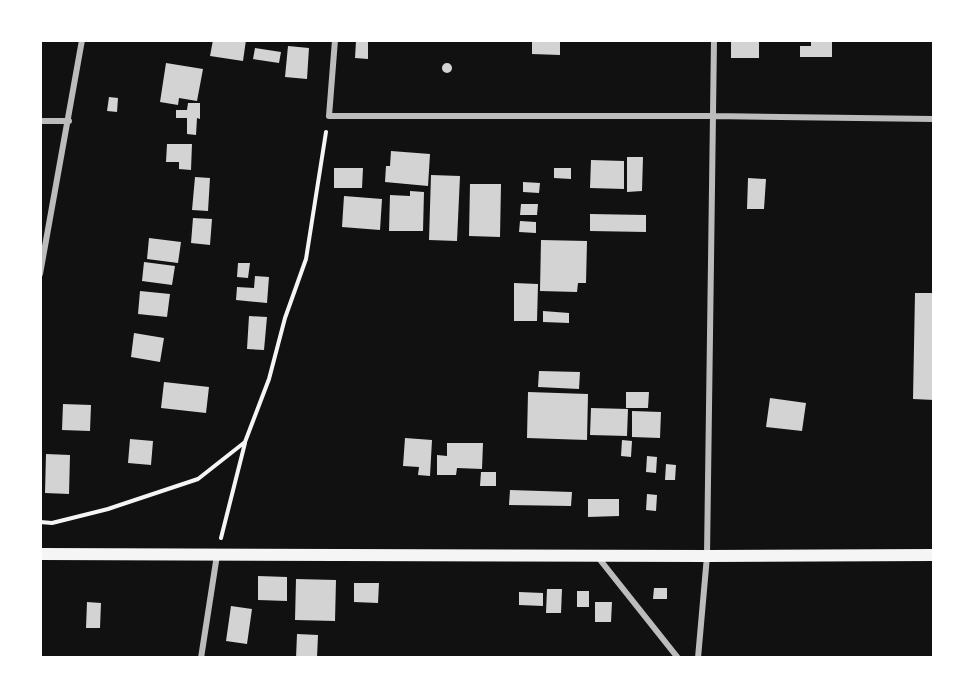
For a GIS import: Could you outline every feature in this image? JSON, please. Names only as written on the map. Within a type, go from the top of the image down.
[{"type":"main road","points":[[40,554],[933,555]]},
{"type":"street","points":[[40,274],[82,40]]},
{"type":"street","points":[[335,40],[329,116],[713,116],[933,119]]},
{"type":"street","points":[[698,657],[707,556],[714,40]]},
{"type":"street","points":[[40,122],[69,121]]},
{"type":"street","points":[[201,657],[217,555]]},
{"type":"street","points":[[597,556],[678,657]]},
{"type":"path","points":[[217,555],[245,442],[269,379],[285,318],[306,258],[329,116]]},
{"type":"path","points":[[40,522],[52,523],[108,509],[198,479],[245,442]]},
{"type":"building","points":[[213,40],[246,40],[243,61],[210,56]]},
{"type":"building","points":[[532,40],[560,40],[560,55],[532,54]]},
{"type":"building","points":[[731,40],[759,40],[759,58],[731,58]]},
{"type":"building","points":[[811,40],[832,40],[832,57],[800,57],[800,46],[811,46]]},
{"type":"building","points":[[356,41],[368,42],[368,59],[355,58]]},
{"type":"building","points":[[288,46],[309,48],[307,79],[285,77]]},
{"type":"building","points":[[255,48],[281,52],[279,63],[253,59]]},
{"type":"building","points":[[166,63],[203,69],[197,101],[179,98],[178,105],[160,102]]},
{"type":"building","points":[[447,63],[451,64],[451,72],[447,73],[443,72],[442,68],[443,64]]},
{"type":"building","points":[[109,97],[118,98],[117,112],[107,111]]},
{"type":"building","points":[[188,103],[200,103],[200,119],[197,118],[196,135],[187,134],[187,118],[176,118],[176,110],[187,110]]},
{"type":"building","points":[[167,144],[192,144],[191,170],[179,169],[179,162],[166,162]]},
{"type":"building","points":[[391,151],[430,154],[428,186],[385,182],[386,166],[390,166]]},
{"type":"building","points":[[627,157],[643,157],[642,191],[627,192]]},
{"type":"building","points":[[591,160],[624,161],[624,189],[590,188]]},
{"type":"building","points":[[334,168],[363,168],[362,188],[334,188]]},
{"type":"building","points":[[554,168],[571,168],[571,179],[554,178]]},
{"type":"building","points":[[431,175],[460,176],[457,241],[429,240]]},
{"type":"building","points":[[195,177],[210,178],[208,211],[192,210]]},
{"type":"building","points":[[748,178],[766,179],[764,209],[747,209]]},
{"type":"building","points":[[523,182],[540,183],[539,193],[523,192]]},
{"type":"building","points":[[470,184],[501,184],[500,237],[469,236]]},
{"type":"building","points":[[410,191],[424,192],[423,231],[389,231],[390,195],[410,196]]},
{"type":"building","points":[[344,196],[382,199],[380,230],[342,227]]},
{"type":"building","points":[[521,204],[538,204],[537,215],[520,215]]},
{"type":"building","points":[[590,214],[646,215],[646,232],[590,231]]},
{"type":"building","points":[[193,218],[212,219],[210,245],[191,243]]},
{"type":"building","points":[[520,221],[536,222],[536,233],[519,232]]},
{"type":"building","points":[[149,238],[181,242],[178,263],[147,259]]},
{"type":"building","points":[[541,240],[587,241],[586,283],[578,283],[577,292],[540,291]]},
{"type":"building","points":[[144,262],[175,266],[172,285],[142,281]]},
{"type":"building","points":[[238,263],[250,263],[248,278],[237,277]]},
{"type":"building","points":[[255,276],[269,277],[267,303],[236,300],[237,287],[254,288]]},
{"type":"building","points":[[514,283],[538,284],[537,321],[514,321]]},
{"type":"building","points":[[140,291],[170,294],[167,317],[138,314]]},
{"type":"building","points":[[915,293],[934,293],[934,400],[913,399]]},
{"type":"building","points":[[543,311],[569,313],[569,323],[543,322]]},
{"type":"building","points":[[249,316],[267,317],[264,350],[247,349]]},
{"type":"building","points":[[134,333],[164,338],[160,362],[131,357]]},
{"type":"building","points":[[539,371],[580,372],[579,389],[538,387]]},
{"type":"building","points":[[164,382],[209,387],[206,413],[161,408]]},
{"type":"building","points":[[528,392],[588,394],[587,440],[527,438]]},
{"type":"building","points":[[626,392],[649,392],[648,408],[626,408]]},
{"type":"building","points":[[770,398],[806,403],[802,431],[766,427]]},
{"type":"building","points":[[63,404],[91,405],[90,431],[62,430]]},
{"type":"building","points":[[591,408],[628,409],[627,436],[590,435]]},
{"type":"building","points":[[632,411],[661,412],[660,438],[632,437]]},
{"type":"building","points":[[405,438],[432,440],[430,476],[418,475],[419,467],[403,466]]},
{"type":"building","points":[[130,439],[153,441],[151,465],[128,463]]},
{"type":"building","points":[[622,440],[632,441],[631,457],[621,456]]},
{"type":"building","points":[[447,443],[483,443],[482,469],[457,468],[456,475],[437,475],[437,455],[447,456]]},
{"type":"building","points":[[46,454],[70,455],[69,494],[45,493]]},
{"type":"building","points":[[647,456],[657,457],[656,473],[646,472]]},
{"type":"building","points":[[666,464],[676,465],[675,480],[665,480]]},
{"type":"building","points":[[481,472],[496,472],[496,486],[480,486]]},
{"type":"building","points":[[510,490],[572,492],[571,506],[509,505]]},
{"type":"building","points":[[647,494],[657,495],[656,511],[646,510]]},
{"type":"building","points":[[588,499],[619,499],[619,516],[588,517]]},
{"type":"building","points":[[258,576],[287,577],[287,601],[258,600]]},
{"type":"building","points":[[296,579],[336,580],[335,621],[295,620]]},
{"type":"building","points":[[354,583],[379,583],[378,603],[354,602]]},
{"type":"building","points":[[654,588],[667,588],[667,599],[653,599]]},
{"type":"building","points":[[547,589],[562,589],[561,613],[546,613]]},
{"type":"building","points":[[577,591],[589,591],[589,607],[577,607]]},
{"type":"building","points":[[519,592],[543,593],[543,606],[519,605]]},
{"type":"building","points":[[87,602],[101,603],[100,628],[86,628]]},
{"type":"building","points":[[595,602],[612,602],[611,622],[595,622]]},
{"type":"building","points":[[231,606],[252,609],[247,644],[226,641]]},
{"type":"building","points":[[297,634],[318,635],[317,658],[296,658]]}]
